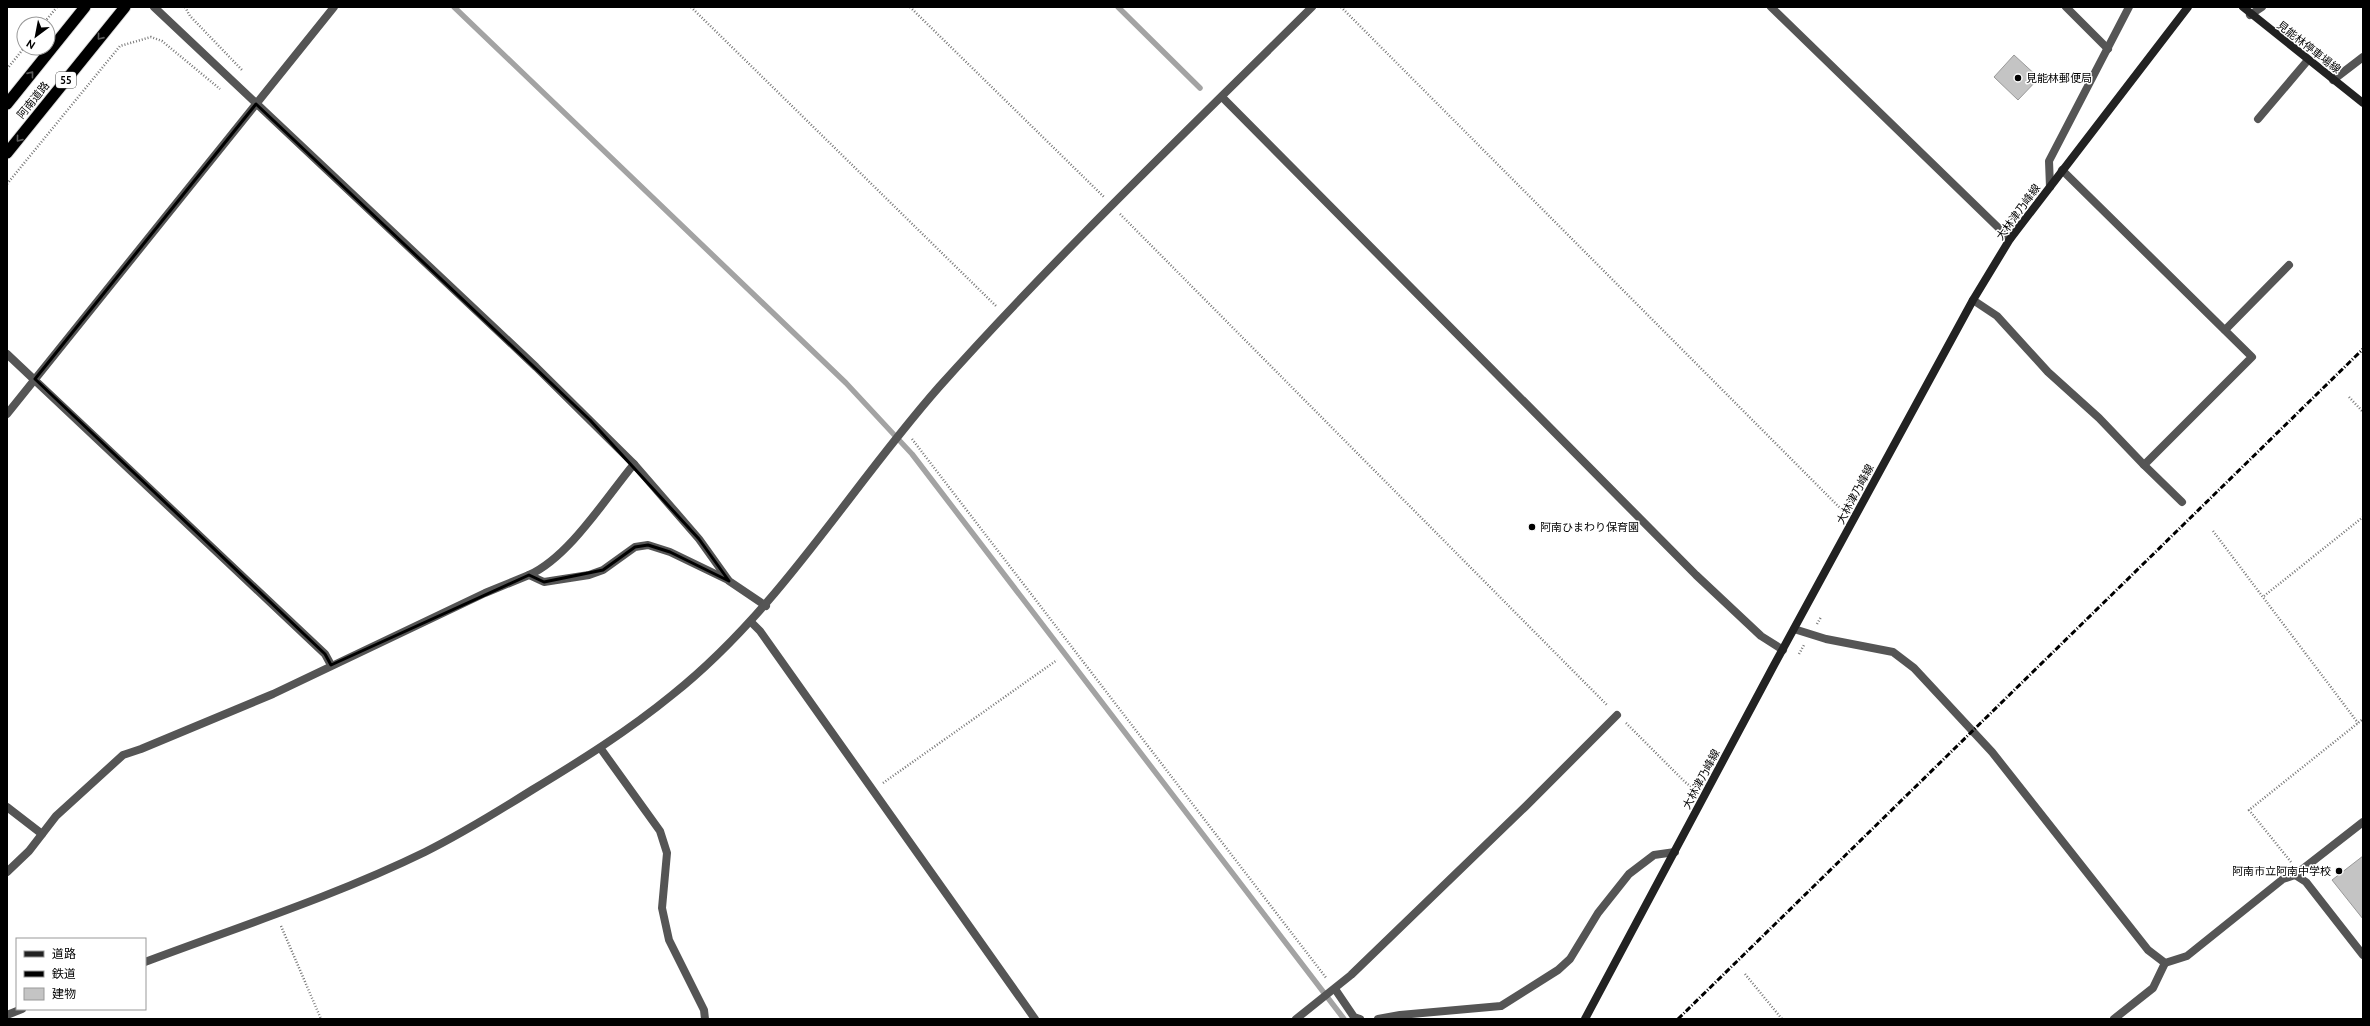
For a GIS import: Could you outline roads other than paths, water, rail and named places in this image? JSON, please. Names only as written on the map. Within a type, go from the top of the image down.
[{"type":"highway","name":"阿南道路","points":[[7,104],[85,7]]},
{"type":"highway","name":"阿南道路","points":[[7,153],[125,7]]},
{"type":"main road","name":"大林津乃峰線","points":[[1585,1019],[1794,629],[1973,300],[2010,239],[2188,7]]},
{"type":"main road","name":"見能林停車場線","points":[[2243,7],[2250,15],[2363,103]]},
{"type":"street","points":[[154,7],[536,367],[634,464],[699,540],[729,581]]},
{"type":"street","points":[[7,414],[334,7]]},
{"type":"street","points":[[146,962],[340,889],[425,852],[496,812],[601,748],[676,693],[766,606],[804,560],[863,479],[938,389],[1112,205],[1312,7]]},
{"type":"street","points":[[1771,7],[2010,239]]},
{"type":"street","points":[[2066,7],[2108,49]]},
{"type":"street","points":[[2050,187],[2049,161],[2129,7]]},
{"type":"street","points":[[2250,15],[2262,7]]},
{"type":"street","points":[[2333,80],[2363,57]]},
{"type":"street","points":[[2258,119],[2308,60]]},
{"type":"street","points":[[1222,97],[1696,575],[1761,636],[1783,650]]},
{"type":"street","points":[[2062,170],[2252,357],[2144,465]]},
{"type":"street","points":[[2225,330],[2289,265]]},
{"type":"street","points":[[1973,300],[1996,316],[2048,372],[2099,418],[2182,502]]},
{"type":"street","points":[[7,354],[325,654],[331,665]]},
{"type":"street","points":[[7,872],[42,834],[56,816],[123,755],[141,749],[273,694],[331,665],[543,569],[564,551],[634,464]]},
{"type":"street","points":[[529,575],[544,582],[589,575],[603,570],[635,547],[648,545],[670,552],[729,581],[766,606]]},
{"type":"street","points":[[751,622],[764,637],[1035,1019]]},
{"type":"street","points":[[1794,629],[1826,639],[1892,652],[1914,668],[1992,752],[2148,950],[2165,963]]},
{"type":"street","points":[[1296,1019],[1333,990],[1525,807],[1617,714]]},
{"type":"street","points":[[601,748],[660,831],[667,853],[662,908],[668,940],[704,1010],[705,1019]]},
{"type":"street","points":[[7,807],[42,834]]},
{"type":"street","points":[[2114,1019],[2153,988],[2165,963],[2187,956],[2283,879],[2295,875],[2363,822]]},
{"type":"street","points":[[1378,1019],[1400,1015],[1501,1006],[1558,970],[1570,959],[1598,913],[1629,874],[1654,855],[1675,852]]},
{"type":"street","points":[[2295,875],[2306,882],[2363,955]]},
{"type":"street","points":[[1333,990],[1354,1017],[1360,1019]]},
{"type":"street","points":[[7,1015],[20,1010]]},
{"type":"waterway","points":[[454,7],[846,383],[912,454],[1344,1019]]},
{"type":"waterway","points":[[1118,7],[1200,88]]},
{"type":"railway","points":[[1678,1019],[2363,349]]},
{"type":"place","name":"見能林郵便局","points":[[2018,78]]},
{"type":"place","name":"阿南ひまわり保育園","points":[[1532,527]]},
{"type":"place","name":"阿南市立阿南中学校","points":[[2339,871]]}]
